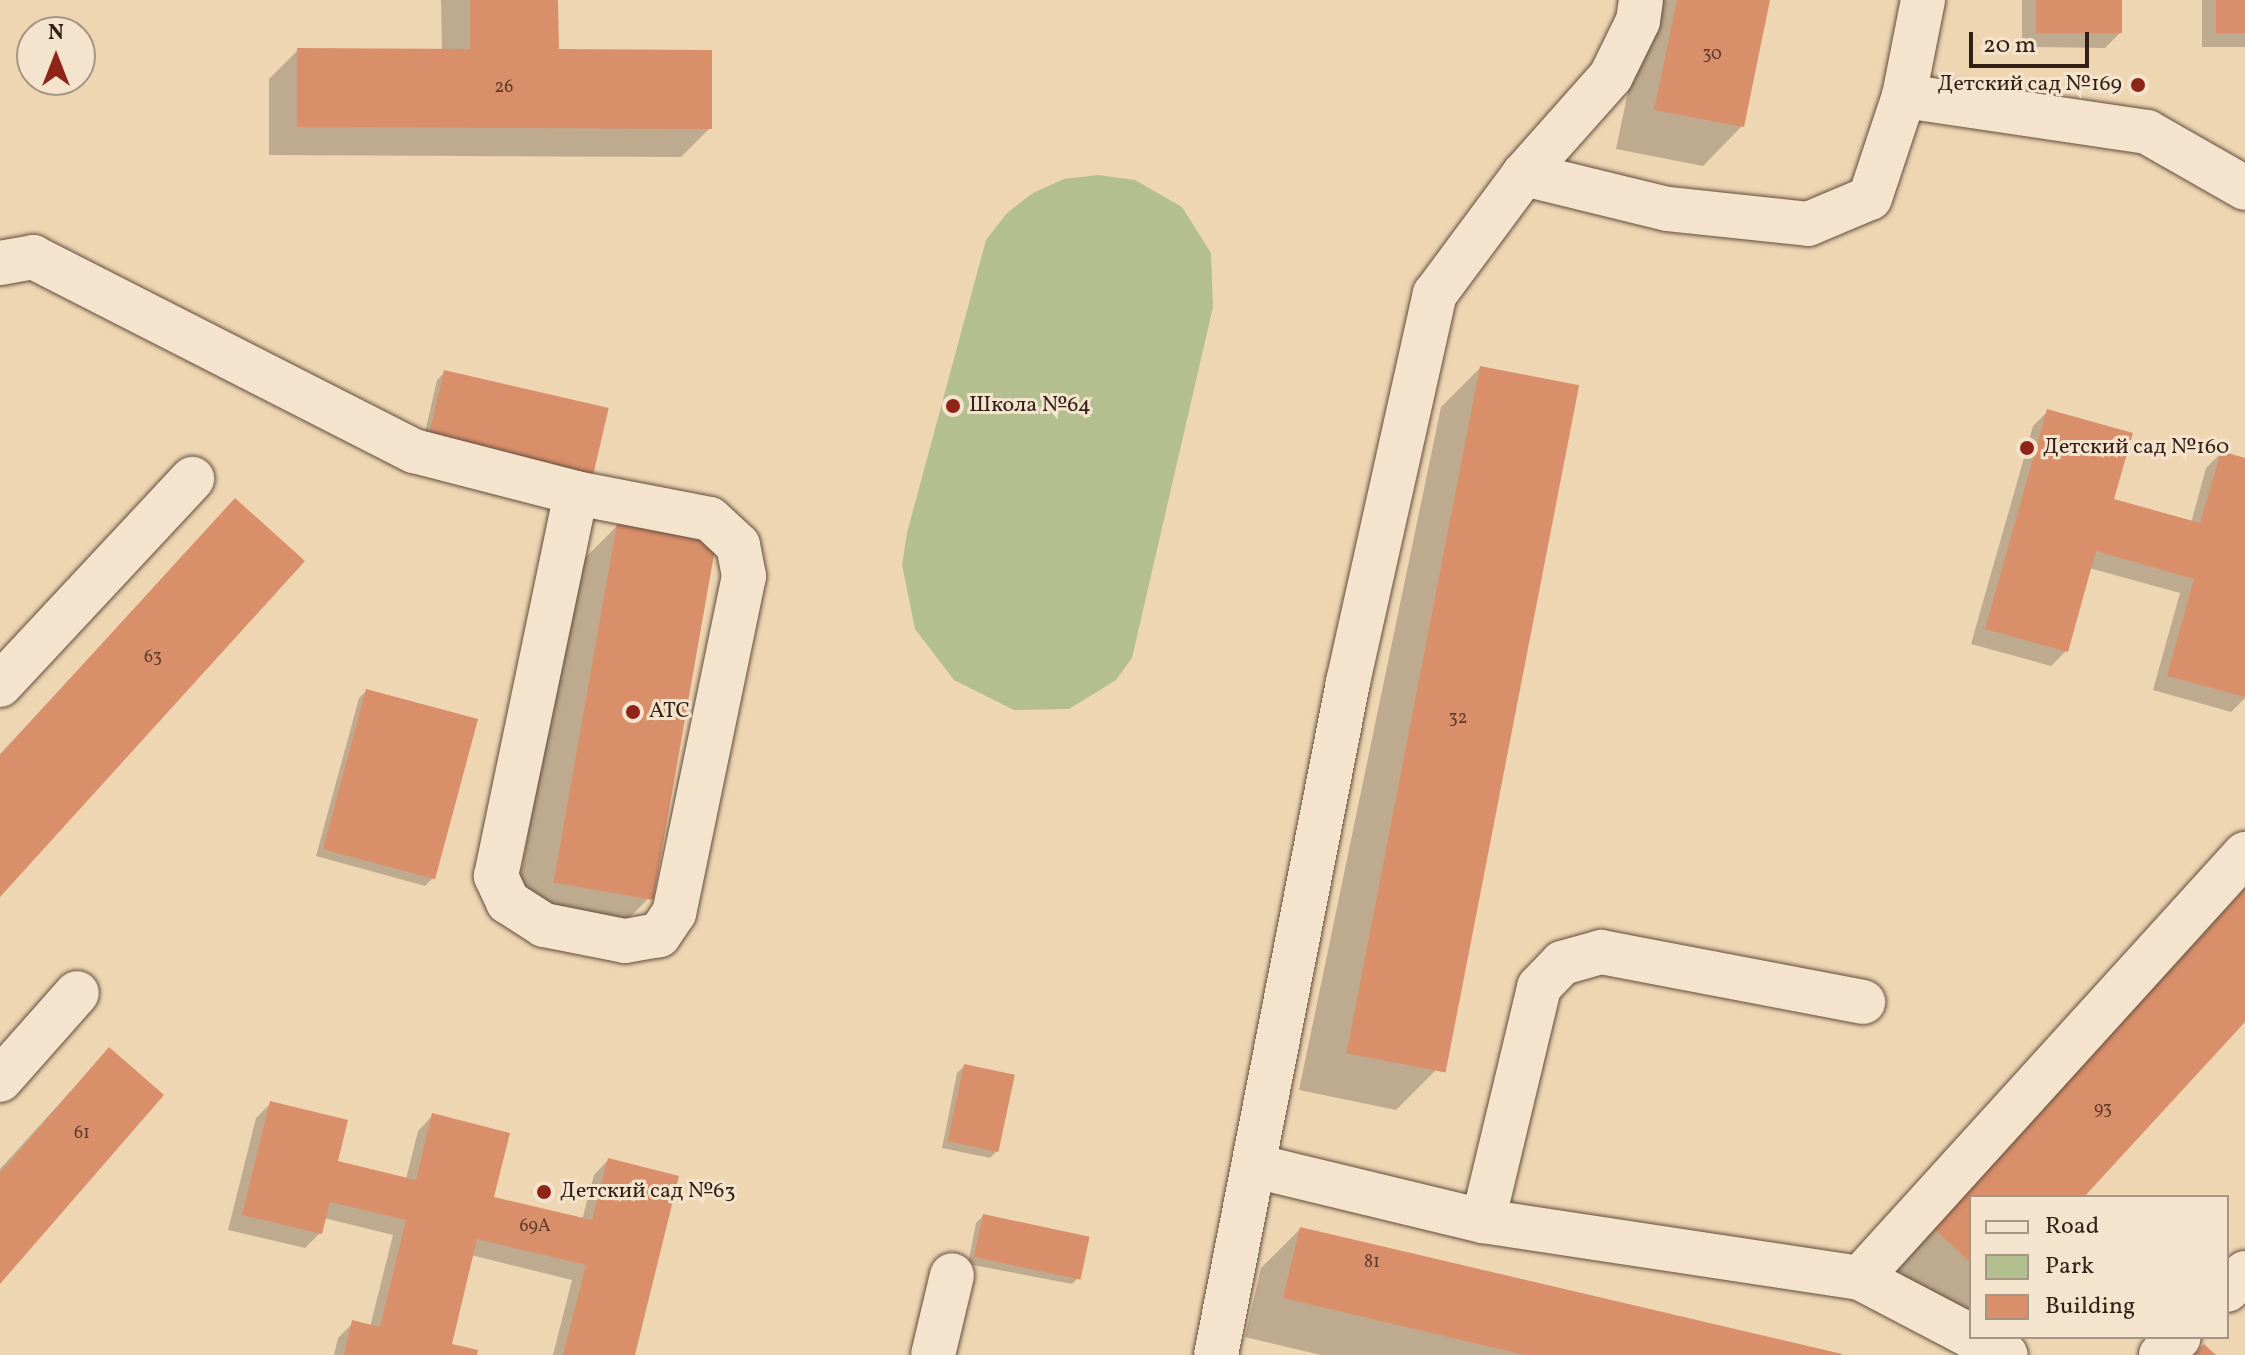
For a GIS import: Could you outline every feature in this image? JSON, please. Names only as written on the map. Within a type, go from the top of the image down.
[{"type":"lane","points":[[1216,1355],[1348,682],[1435,294],[1524,174],[1611,76],[1638,21],[1641,0]]},
{"type":"lane","points":[[1524,174],[1668,209],[1808,224],[1870,198],[1904,96],[1923,0]]},
{"type":"lane","points":[[1904,96],[2147,132],[2245,188]]},
{"type":"lane","points":[[0,263],[33,257],[414,451],[576,493],[710,519],[738,545],[744,576],[674,913],[659,935],[625,941],[544,925],[508,902],[496,876],[576,493]]},
{"type":"lane","points":[[0,685],[192,479]]},
{"type":"lane","points":[[1860,1278],[2245,854]]},
{"type":"lane","points":[[1483,1221],[1539,987],[1562,963],[1601,952],[1863,1002]]},
{"type":"lane","points":[[0,1080],[77,993]]},
{"type":"lane","points":[[1255,1166],[1483,1221],[1860,1278],[1969,1335]]},
{"type":"lane","points":[[2229,1288],[2245,1273]]},
{"type":"lane","points":[[933,1355],[952,1275]]},
{"type":"lane","points":[[1976,1339],[2006,1355]]},
{"type":"lane","points":[[2161,1355],[2177,1339]]},
{"type":"green space","points":[[1098,175],[1135,180],[1182,207],[1211,253],[1213,307],[1132,658],[1116,680],[1069,709],[1014,710],[954,680],[915,629],[902,565],[907,533],[986,240],[1007,213],[1033,193],[1064,179]]},
{"type":"building","points":[[470,0],[558,0],[559,49],[712,50],[712,129],[297,127],[297,48],[470,49]]},
{"type":"building","points":[[1677,0],[1770,0],[1744,127],[1654,110]]},
{"type":"building","points":[[2036,0],[2122,0],[2122,33],[2036,33]]},
{"type":"building","points":[[2216,0],[2245,0],[2245,33],[2216,33]]},
{"type":"building","points":[[1480,366],[1579,385],[1446,1072],[1346,1053]]},
{"type":"building","points":[[444,370],[609,408],[592,481],[427,443]]},
{"type":"building","points":[[2047,409],[2133,433],[2114,499],[2200,523],[2221,451],[2245,458],[2245,697],[2167,676],[2194,579],[2096,551],[2068,652],[1985,629]]},
{"type":"building","points":[[235,498],[305,561],[0,897],[0,755]]},
{"type":"building","name":"АТС","points":[[617,523],[716,541],[653,900],[554,882]]},
{"type":"building","points":[[366,689],[478,719],[435,879],[323,849]]},
{"type":"building","points":[[2245,889],[2245,1022],[2086,1195],[1969,1195],[1969,1261],[1933,1228]]},
{"type":"building","points":[[109,1047],[164,1095],[0,1284],[0,1173]]},
{"type":"building","points":[[964,1064],[1015,1075],[998,1152],[948,1141]]},
{"type":"building","points":[[270,1101],[348,1120],[338,1161],[416,1180],[432,1113],[510,1133],[494,1197],[592,1220],[608,1158],[679,1176],[635,1355],[563,1355],[586,1265],[477,1239],[452,1344],[478,1350],[477,1355],[344,1355],[352,1320],[380,1327],[406,1220],[330,1202],[322,1234],[242,1215]]},
{"type":"building","points":[[983,1214],[1090,1237],[1080,1280],[974,1257]]},
{"type":"building","points":[[1300,1227],[1842,1355],[1525,1355],[1283,1298]]},
{"type":"building","points":[[2204,1344],[2216,1355],[2194,1355]]},
{"type":"place","name":"Детский сад №169","points":[[2138,85]]},
{"type":"place","name":"Школа №64","points":[[953,406]]},
{"type":"place","name":"Детский сад №160","points":[[2027,448]]},
{"type":"place","name":"АТС","points":[[633,712]]},
{"type":"place","name":"Детский сад №63","points":[[544,1192]]}]
